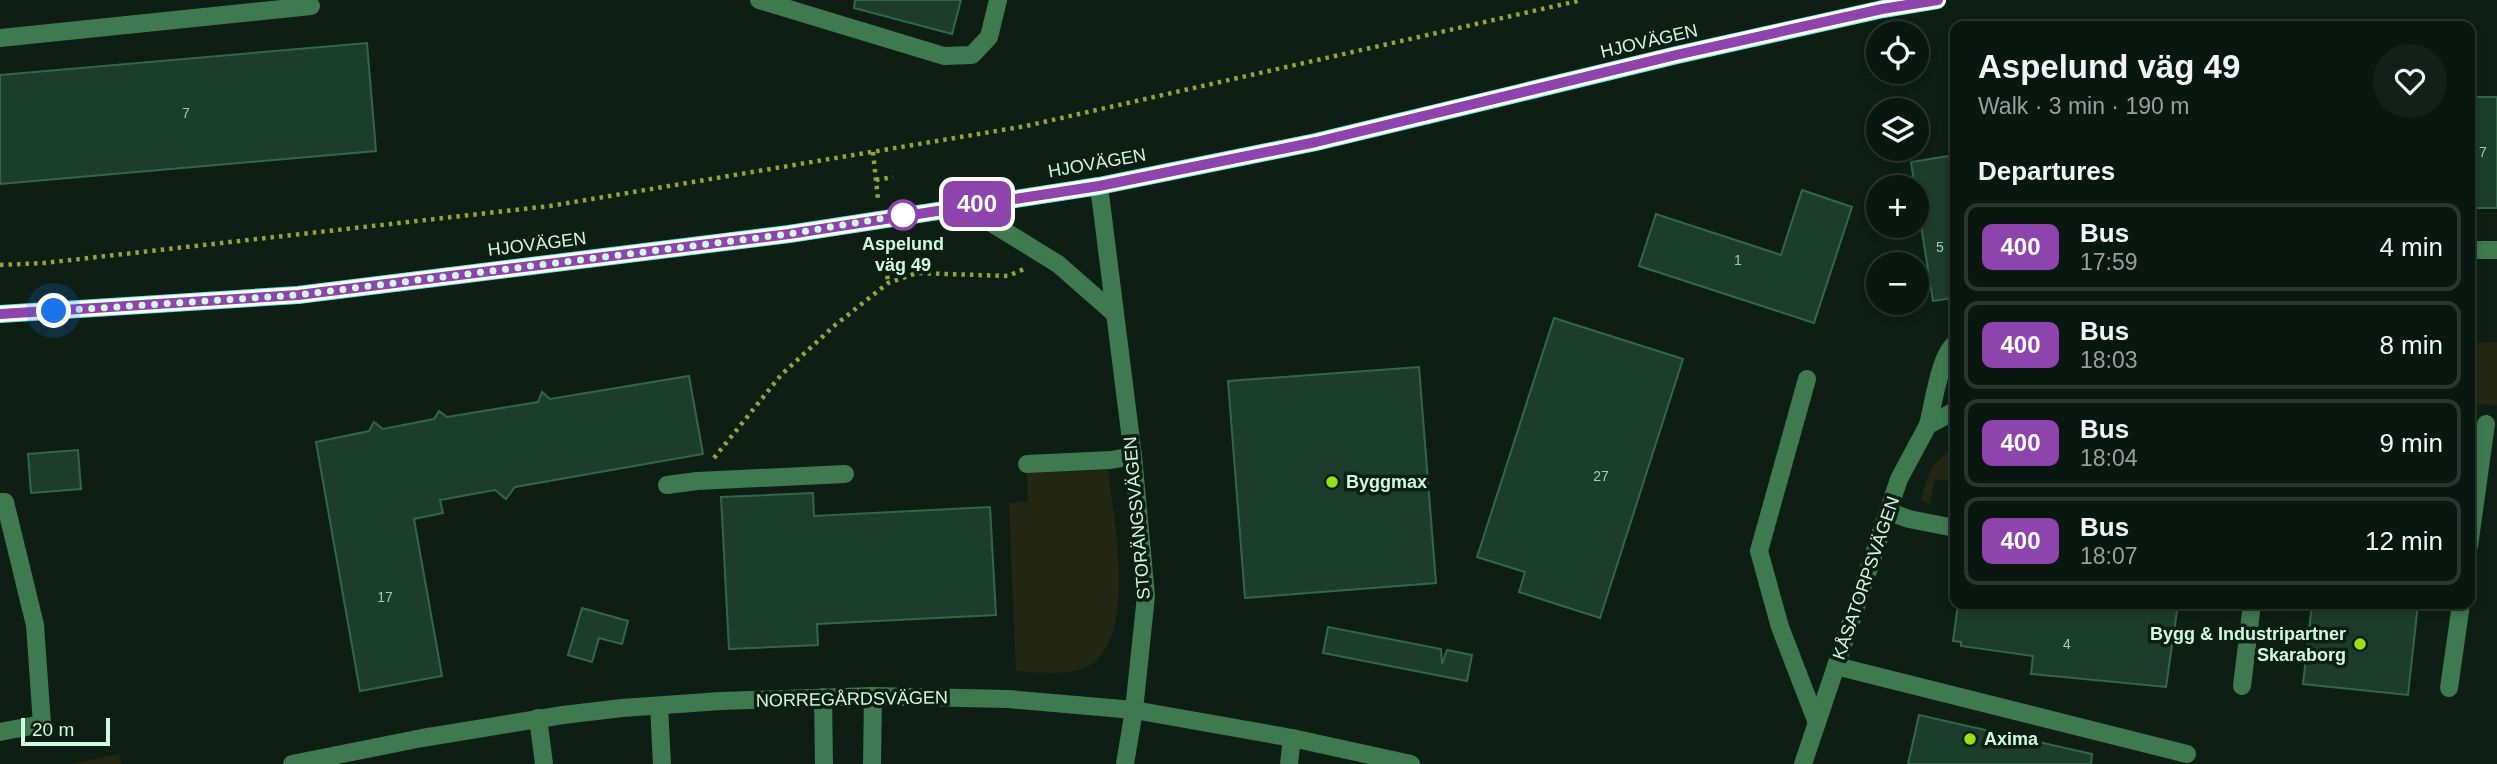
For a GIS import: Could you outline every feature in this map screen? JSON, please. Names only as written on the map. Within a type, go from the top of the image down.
[{"type":"main road","name":"HJOVÄGEN","points":[[0,314],[298,295],[789,234],[1099,186],[1316,142],[1676,55],[1882,9],[1937,0]]},
{"type":"street","points":[[188,0],[190,19]]},
{"type":"street","points":[[759,0],[944,56],[972,55],[989,37],[998,0]]},
{"type":"street","points":[[0,38],[311,6]]},
{"type":"street","name":"STORÄNGSVÄGEN","points":[[1099,186],[1133,456],[1146,596],[1134,710],[1125,764]]},
{"type":"street","points":[[964,206],[1058,264],[1115,314]]},
{"type":"street","points":[[2475,250],[2497,250]]},
{"type":"street","name":"KÅSATORPSVÄGEN","points":[[1803,764],[1899,479],[1928,425],[1950,348]]},
{"type":"street","points":[[1807,379],[1759,551],[1780,627],[1817,723]]},
{"type":"street","points":[[1928,425],[1950,414]]},
{"type":"street","points":[[2475,483],[2484,424]]},
{"type":"street","points":[[1027,464],[1111,460],[1133,456]]},
{"type":"street","points":[[667,485],[697,481],[845,474]]},
{"type":"street","points":[[0,502],[5,502],[35,625],[42,724],[0,732]]},
{"type":"street","points":[[1890,512],[1909,519],[1950,527]]},
{"type":"street","points":[[2242,686],[2251,609]]},
{"type":"street","points":[[2449,688],[2460,609]]},
{"type":"street","points":[[1836,666],[2187,754]]},
{"type":"street","points":[[872,764],[873,696]]},
{"type":"street","name":"NORREGÅRDSVÄGEN","points":[[292,764],[538,718],[659,706],[873,696],[1008,699],[1134,710],[1292,738],[1411,764]]},
{"type":"street","points":[[823,697],[824,764]]},
{"type":"street","points":[[659,706],[662,764]]},
{"type":"street","points":[[538,718],[544,764]]},
{"type":"street","points":[[1289,764],[1292,738]]},
{"type":"path","points":[[0,265],[44,263],[509,211],[1026,126],[1582,0]]},
{"type":"path","points":[[876,180],[892,177]]},
{"type":"path","points":[[697,481],[781,375],[834,326],[888,283],[917,273],[1008,275],[1029,267]]},
{"type":"green space","points":[[2497,342],[2497,405],[2475,404],[2475,343]]},
{"type":"green space","points":[[1950,450],[1950,481],[1935,479],[1930,504],[1921,501],[1932,470]]},
{"type":"green space","points":[[1108,470],[1119,574],[1114,628],[1105,650],[1082,669],[1054,673],[1016,671],[1009,503],[1028,501],[1027,473]]},
{"type":"green space","points":[[119,754],[121,764],[71,764]]},
{"type":"building","points":[[855,0],[961,0],[952,34],[854,8]]},
{"type":"building","points":[[367,43],[376,151],[0,184],[0,75]]},
{"type":"building","points":[[2475,97],[2497,97],[2497,208],[2475,208]]},
{"type":"building","points":[[1950,156],[1950,299],[1933,301],[1929,252],[1925,252],[1923,238],[1929,238],[1929,175],[1913,175],[1911,162]]},
{"type":"building","points":[[1802,190],[1852,207],[1814,323],[1639,266],[1656,214],[1781,255]]},
{"type":"building","points":[[1554,318],[1683,359],[1600,618],[1519,592],[1525,572],[1477,557]]},
{"type":"building","name":"Byggmax","points":[[1419,367],[1436,583],[1245,598],[1228,381]]},
{"type":"building","points":[[689,376],[703,454],[515,487],[506,499],[495,490],[440,500],[443,513],[414,519],[442,676],[360,691],[316,442],[369,431],[374,422],[383,429],[434,419],[439,411],[447,417],[538,402],[542,392],[550,399]]},
{"type":"building","points":[[78,450],[81,489],[31,493],[28,454]]},
{"type":"building","points":[[813,493],[814,516],[990,507],[996,615],[817,624],[818,645],[729,649],[721,497]]},
{"type":"building","points":[[582,608],[628,621],[622,644],[599,638],[592,662],[568,655]]},
{"type":"building","points":[[1957,609],[2177,609],[2166,687],[2031,674],[2033,656],[1961,646],[1961,642],[1953,641]]},
{"type":"building","name":"Bygg & Industripartner Skaraborg","points":[[2311,609],[2417,609],[2408,695],[2303,684]]},
{"type":"building","points":[[1328,627],[1441,649],[1442,664],[1447,650],[1472,655],[1467,681],[1323,653]]},
{"type":"building","name":"Axima","points":[[1919,715],[2092,754],[2091,764],[1908,764]]},
{"type":"bus line","name":"400","points":[[0,314],[298,295],[789,234],[1099,186],[1316,142],[1676,55],[1882,9],[1938,0]]},
{"type":"place","name":"Aspelund väg 49","points":[[903,215]]},
{"type":"place","name":"Byggmax","points":[[1332,482]]},
{"type":"place","name":"Bygg & Industripartner Skaraborg","points":[[2360,644]]},
{"type":"place","name":"Axima","points":[[1970,739]]},
{"type":"route","points":[[54,311],[298,295],[789,234],[903,215]]}]
